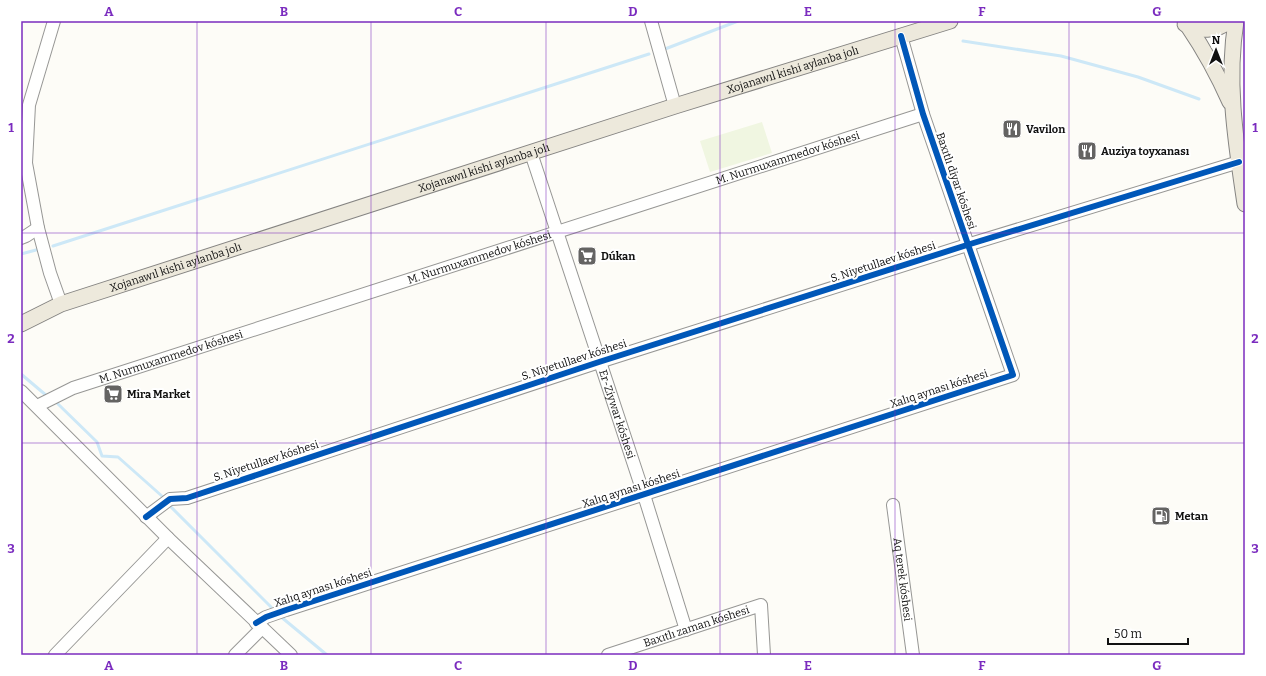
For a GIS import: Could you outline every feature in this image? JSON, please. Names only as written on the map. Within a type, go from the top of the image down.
[{"type":"main road","points":[[1184,24],[1201,29],[1214,28],[1229,21]]},
{"type":"main road","points":[[1232,109],[1233,38],[1236,21]]},
{"type":"main road","name":"Xojanawıl kishi aylanba jolı","points":[[21,324],[61,304],[675,106],[901,36],[940,22]]},
{"type":"main road","points":[[1184,24],[1213,66],[1232,109],[1241,146],[1239,162],[1245,204]]},
{"type":"street","points":[[651,21],[675,106]]},
{"type":"street","points":[[57,22],[29,105],[26,163],[38,228],[50,273],[61,304]]},
{"type":"street","name":"Baxıtlı diyar kóshesi","points":[[901,36],[923,114],[946,177],[967,245],[1013,375]]},
{"type":"street","name":"M. Nurmuxammedov kóshesi","points":[[37,406],[73,388],[923,114]]},
{"type":"street","name":"Er-Ziywar kóshesi","points":[[531,153],[644,495],[686,630]]},
{"type":"street","name":"S. Niyetullaev kóshesi","points":[[146,517],[170,499],[187,498],[599,362],[967,245],[1239,162]]},
{"type":"street","points":[[21,238],[38,228]]},
{"type":"street","name":"Xalıq aynası kóshesi","points":[[235,655],[266,617],[1013,375]]},
{"type":"street","points":[[21,391],[146,517],[291,655]]},
{"type":"street","name":"Aq terek kóshesi","points":[[893,505],[914,655]]},
{"type":"street","points":[[55,655],[168,538]]},
{"type":"street","name":"Baxıtlı zaman kóshesi","points":[[608,655],[630,651],[686,630],[761,605],[764,655]]},
{"type":"green space","points":[[762,122],[772,153],[710,172],[700,141]]},
{"type":"waterway","points":[[665,49],[738,21]]},
{"type":"waterway","points":[[963,41],[1061,56],[1138,77],[1199,99]]},
{"type":"waterway","points":[[53,246],[649,54]]},
{"type":"waterway","points":[[21,254],[36,250]]},
{"type":"waterway","points":[[21,374],[47,396]]},
{"type":"waterway","points":[[58,404],[97,442],[102,456],[118,457],[163,497]]},
{"type":"waterway","points":[[170,506],[271,607]]},
{"type":"waterway","points":[[280,616],[327,655]]},
{"type":"cycle path","points":[[256,623],[266,617],[286,610],[1013,375],[923,114],[901,36]]},
{"type":"cycle path","points":[[146,517],[170,499],[187,498],[599,362],[967,245],[1239,162]]},
{"type":"place","name":"Vavilon","points":[[1012,129]]},
{"type":"place","name":"Auziya toyxanası","points":[[1087,151]]},
{"type":"place","name":"Dúkan","points":[[587,256]]},
{"type":"place","name":"Mira Market","points":[[113,394]]},
{"type":"place","name":"Metan","points":[[1161,516]]}]
